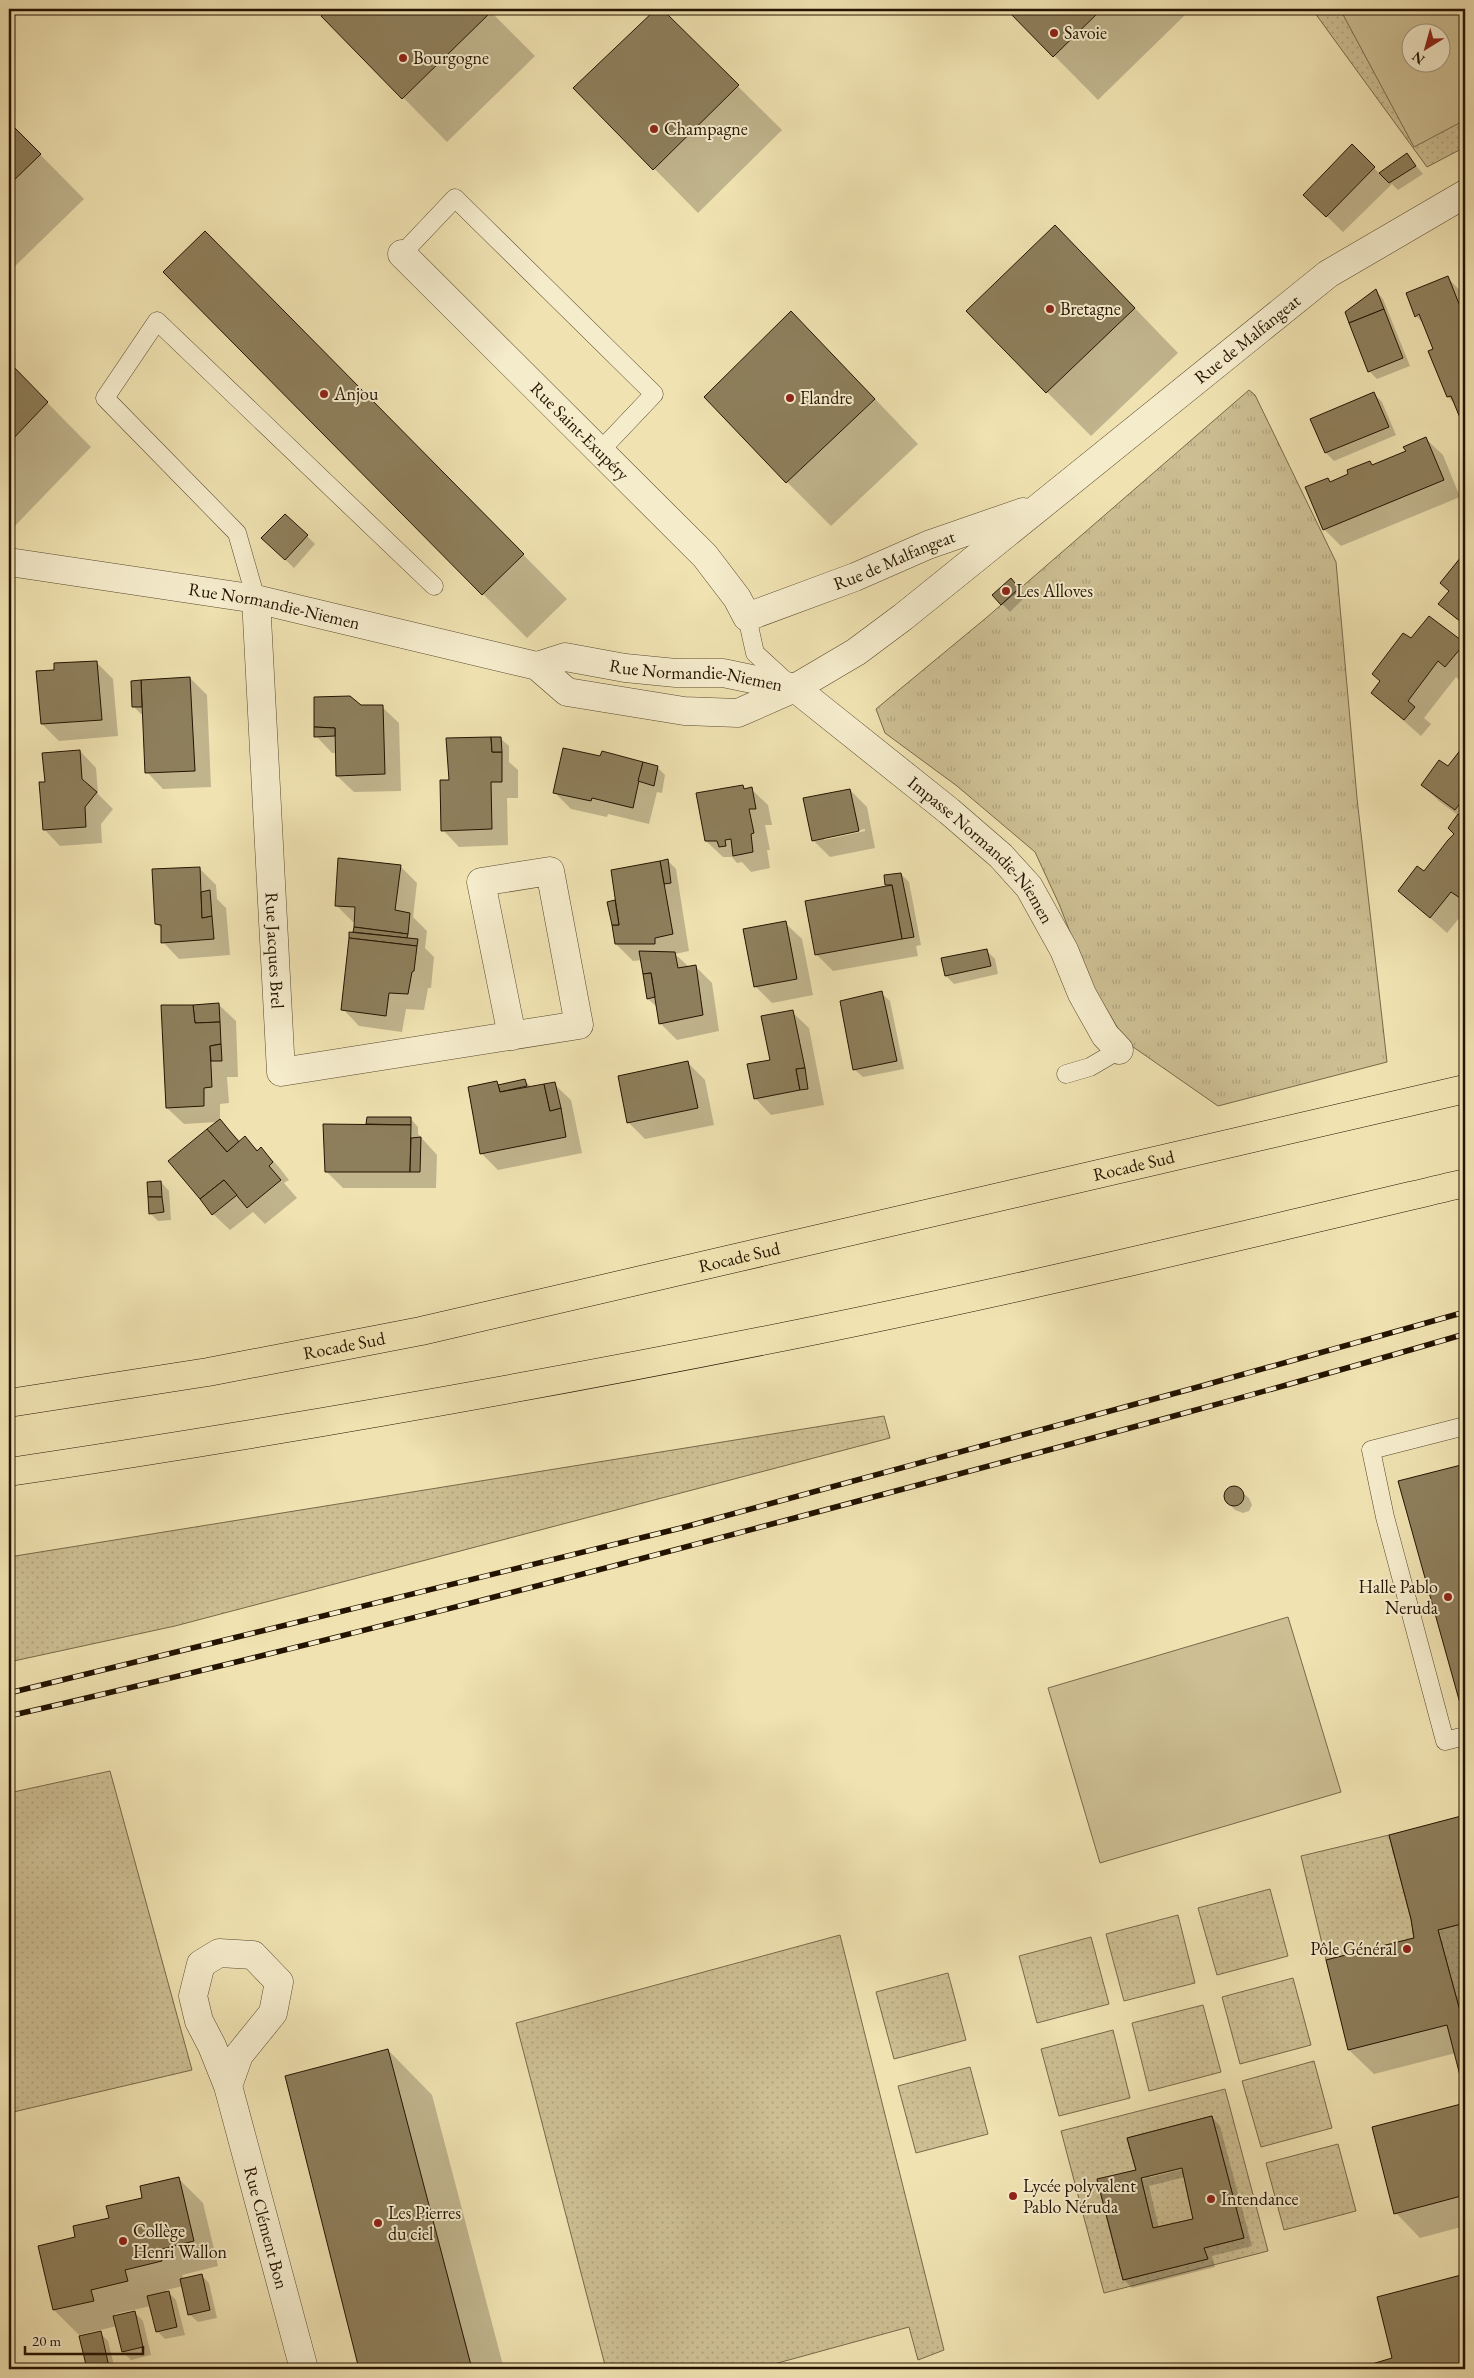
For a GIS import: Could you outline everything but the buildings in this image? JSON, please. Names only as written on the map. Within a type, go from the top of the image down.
[{"type":"highway","name":"Rocade Sud","points":[[9,1403],[208,1372],[420,1331],[1465,1089]]},
{"type":"highway","points":[[9,1472],[435,1401],[819,1329],[1189,1248],[1465,1183]]},
{"type":"street","name":"Rue de Malfangeat","points":[[795,688],[856,652],[1043,505],[1328,274],[1465,194]]},
{"type":"street","name":"Rue Saint-Exupéry","points":[[402,254],[705,556],[737,598],[747,617]]},
{"type":"street","name":"Rue de Malfangeat","points":[[747,617],[855,577],[928,545],[1043,505]]},
{"type":"street","name":"Rue Normandie-Niemen","points":[[9,562],[256,599],[537,666],[567,692],[684,711],[738,713],[795,688]]},
{"type":"street","name":"Rue Jacques Brel","points":[[256,599],[281,1072],[512,1036],[579,1025],[550,871],[481,882],[512,1036]]},
{"type":"street","name":"Rue Normandie-Niemen","points":[[537,666],[565,656],[642,670],[676,673],[723,673],[795,688]]},
{"type":"street","name":"Impasse Normandie-Niemen","points":[[795,688],[949,811],[1001,856],[1029,887],[1064,950],[1082,994],[1105,1035],[1119,1050]]},
{"type":"street","name":"Rue Clément Bon","points":[[228,2086],[304,2369]]},
{"type":"lane","points":[[402,254],[455,198],[647,387],[654,394],[600,451]]},
{"type":"lane","points":[[256,599],[238,533],[105,398],[158,322],[434,586]]},
{"type":"lane","points":[[747,617],[755,654],[795,688]]},
{"type":"lane","points":[[1066,1074],[1090,1068],[1119,1050]]},
{"type":"lane","points":[[1465,1426],[1371,1450],[1385,1517],[1446,1741],[1465,1736]]},
{"type":"green space","points":[[1312,9],[1465,9],[1465,147],[1427,167]]},
{"type":"green space","points":[[1340,9],[1465,9],[1465,120],[1414,147]]},
{"type":"green space","points":[[1249,390],[1255,395],[1336,562],[1357,798],[1387,1062],[1218,1106],[1126,1042],[1088,978],[1059,904],[1035,852],[957,786],[885,733],[876,709],[986,618]]},
{"type":"green space","points":[[884,1416],[890,1438],[175,1626],[9,1662],[9,1557]]},
{"type":"green space","points":[[1288,1617],[1341,1792],[1100,1863],[1048,1688]]},
{"type":"green space","points":[[110,1771],[192,2070],[9,2113],[9,1793]]},
{"type":"green space","points":[[1389,1835],[1411,1919],[1414,1938],[1326,1960],[1301,1856]]},
{"type":"green space","points":[[1270,1889],[1288,1956],[1217,1975],[1198,1908]]},
{"type":"green space","points":[[1178,1915],[1195,1983],[1124,2001],[1106,1934]]},
{"type":"green space","points":[[1465,1923],[1465,2010],[1460,2011],[1438,1930]]},
{"type":"green space","points":[[840,1935],[944,2350],[918,2360],[909,2327],[756,2369],[606,2369],[516,2023]]},
{"type":"green space","points":[[1091,1937],[1109,2004],[1037,2023],[1019,1956]]},
{"type":"green space","points":[[948,1973],[966,2040],[894,2059],[876,1992]]},
{"type":"green space","points":[[1293,1978],[1311,2045],[1240,2064],[1222,1997]]},
{"type":"green space","points":[[1203,2005],[1221,2072],[1149,2091],[1132,2023]]},
{"type":"green space","points":[[1113,2030],[1130,2098],[1059,2116],[1041,2049]]},
{"type":"green space","points":[[1314,2061],[1332,2128],[1261,2147],[1242,2081]]},
{"type":"green space","points":[[970,2067],[988,2134],[916,2153],[898,2086]]},
{"type":"green space","points":[[1225,2089],[1268,2251],[1104,2293],[1061,2131]],"holes":[[[1212,2116],[1244,2238],[1204,2248],[1207,2259],[1123,2280],[1097,2180],[1136,2170],[1127,2138]]]},
{"type":"green space","points":[[1338,2144],[1356,2211],[1284,2230],[1266,2163]]},
{"type":"green space","points":[[1182,2168],[1193,2219],[1153,2228],[1141,2178]]},
{"type":"railway","points":[[9,1693],[681,1528],[1465,1312]]},
{"type":"railway","points":[[9,1716],[351,1634],[578,1575],[1124,1430],[1465,1334]]},
{"type":"place","name":"Savoie","points":[[1054,33]]},
{"type":"place","name":"Bourgogne","points":[[403,58]]},
{"type":"place","name":"Champagne","points":[[654,129]]},
{"type":"place","name":"Bretagne","points":[[1050,309]]},
{"type":"place","name":"Anjou","points":[[324,394]]},
{"type":"place","name":"Flandre","points":[[790,398]]},
{"type":"place","name":"Les Alloves","points":[[1006,591]]},
{"type":"place","name":"Halle Pablo Neruda","points":[[1448,1597]]},
{"type":"place","name":"Pôle Général","points":[[1407,1949]]},
{"type":"place","name":"Lycée polyvalent Pablo Néruda","points":[[1013,2196]]},
{"type":"place","name":"Intendance","points":[[1211,2199]]},
{"type":"place","name":"Les Pierres du ciel","points":[[378,2223]]},
{"type":"place","name":"Collège Henri Wallon","points":[[123,2241]]}]
